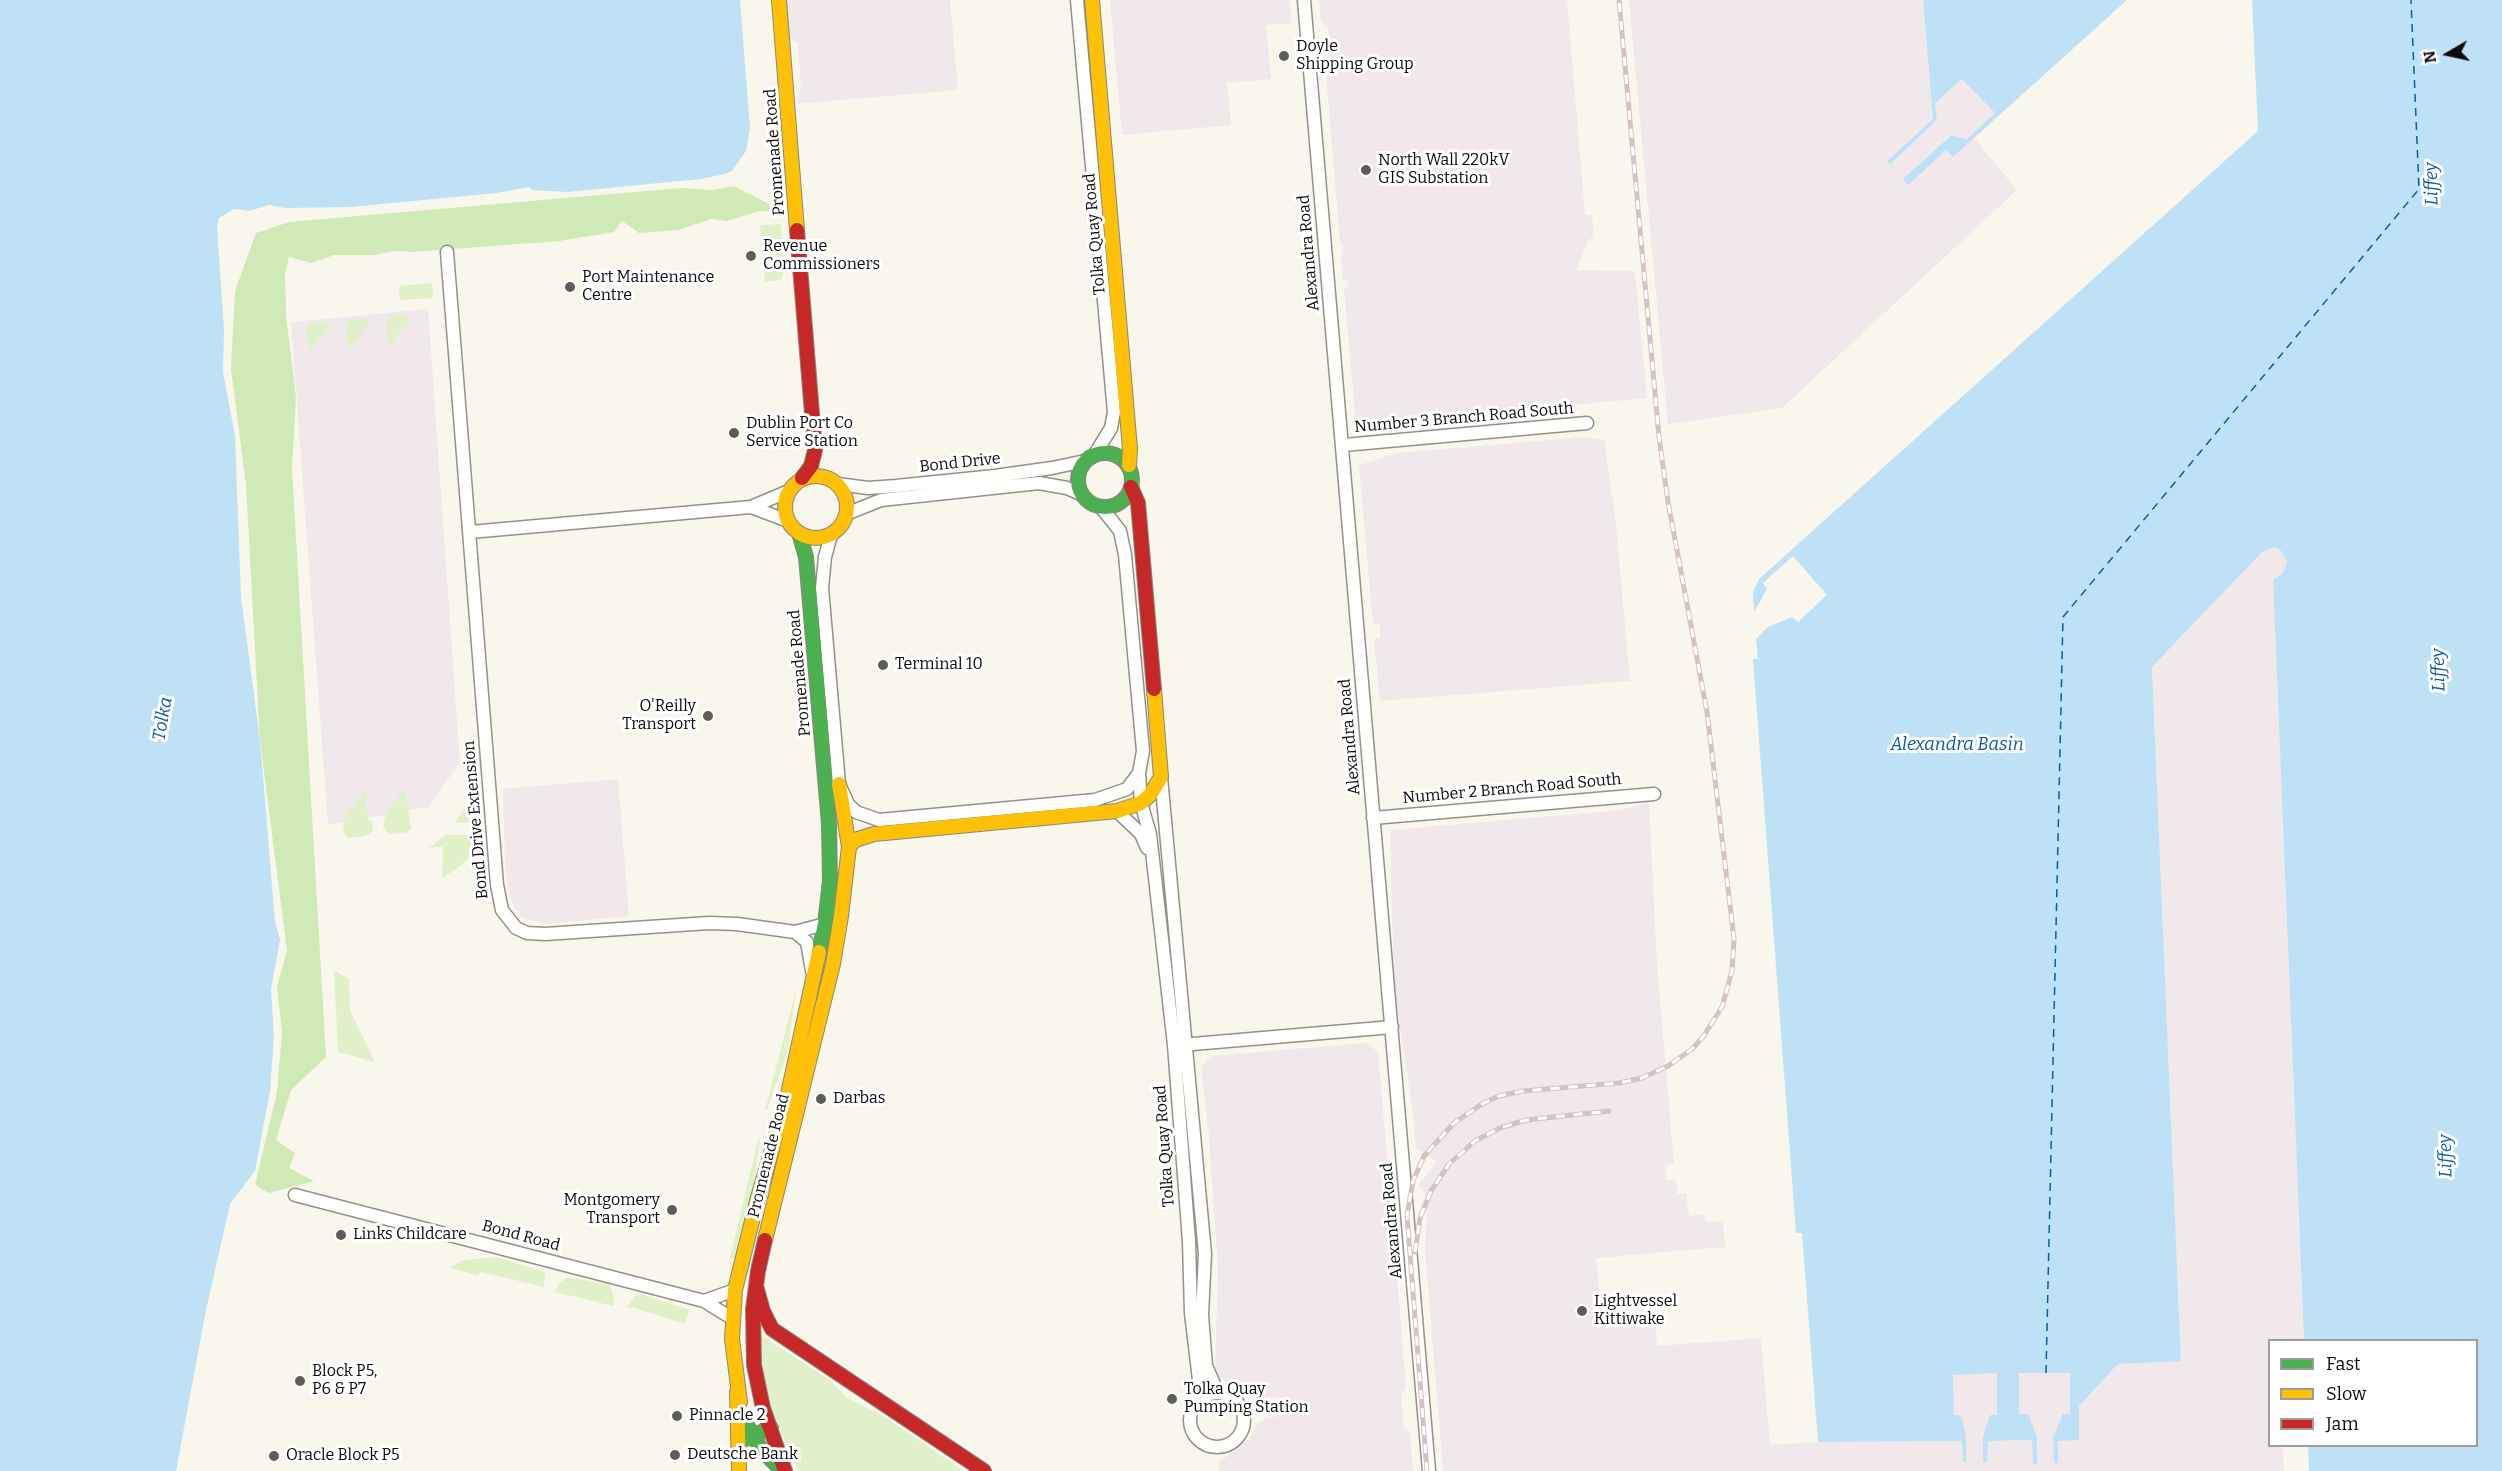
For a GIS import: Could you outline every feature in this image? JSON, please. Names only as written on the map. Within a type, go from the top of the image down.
[{"type":"main road","name":"Promenade Road","points":[[779,0],[815,450],[811,466],[802,478]]},
{"type":"main road","name":"Tolka Quay Road","points":[[1092,0],[1130,449],[1128,465]]},
{"type":"main road","points":[[1111,453],[1119,456],[1128,465],[1132,478],[1131,487],[1123,500],[1109,507],[1101,507],[1092,504],[1081,494],[1077,482],[1078,473],[1090,457],[1111,453]]},
{"type":"main road","points":[[820,476],[838,484],[846,501],[846,514],[842,524],[831,535],[818,538],[799,533],[788,521],[785,505],[789,491],[802,478],[820,476]]},
{"type":"main road","name":"Tolka Quay Road","points":[[1131,487],[1138,503],[1161,777]]},
{"type":"main road","name":"Promenade Road","points":[[739,1471],[746,1438],[737,1392],[732,1319],[735,1290],[757,1201],[788,1094],[793,1060],[825,924],[830,881],[829,824],[806,557],[799,533]]},
{"type":"main road","points":[[849,847],[855,840],[874,834],[1117,812],[1141,803],[1161,777]]},
{"type":"main road","name":"Promenade Road","points":[[783,1471],[763,1408],[754,1365],[753,1325],[756,1286],[833,964],[841,916],[849,847],[839,784]]},
{"type":"main road","points":[[756,1286],[763,1311],[772,1329],[984,1471]]},
{"type":"main road","points":[[746,1438],[771,1428]]},
{"type":"main road","name":"Promenade Road","points":[[746,1438],[783,1471]]},
{"type":"street","name":"Tolka Quay Road","points":[[1077,0],[1114,412],[1112,428],[1090,457]]},
{"type":"street","name":"Alexandra Road","points":[[1304,0],[1344,445],[1373,818],[1429,1471]]},
{"type":"street","name":"Bond Drive Extension","points":[[447,252],[497,885],[506,918],[516,928],[527,933],[545,934],[709,923],[737,924],[795,932],[825,924]]},
{"type":"street","name":"Number 3 Branch Road South","points":[[1344,445],[1587,423]]},
{"type":"street","name":"Bond Drive","points":[[838,484],[868,488],[1005,475],[1090,457]]},
{"type":"street","name":"Bond Drive","points":[[846,514],[880,500],[1039,483],[1060,486],[1081,494]]},
{"type":"street","points":[[470,531],[751,507],[789,491]]},
{"type":"street","points":[[751,507],[788,521]]},
{"type":"street","name":"Tolka Quay Road","points":[[1101,507],[1116,524],[1124,541],[1143,751],[1139,773],[1141,803],[1150,834],[1154,885],[1180,1045],[1195,1160],[1205,1254],[1202,1315],[1206,1366],[1218,1393]]},
{"type":"street","name":"Promenade Road","points":[[831,535],[825,557],[822,588],[839,784]]},
{"type":"street","points":[[839,784],[848,804],[856,812],[879,820],[1095,800],[1127,789],[1139,773]]},
{"type":"street","name":"Tolka Quay Road","points":[[1161,777],[1171,884],[1191,1313],[1199,1380],[1195,1405]]},
{"type":"street","name":"Number 2 Branch Road South","points":[[1373,818],[1654,794]]},
{"type":"street","points":[[1117,812],[1141,834],[1151,857]]},
{"type":"street","points":[[1154,885],[1171,884]]},
{"type":"street","points":[[795,932],[807,942],[813,978]]},
{"type":"street","points":[[1180,1045],[1392,1027]]},
{"type":"street","name":"Bond Road","points":[[295,1195],[704,1301],[732,1319]]},
{"type":"street","points":[[704,1301],[735,1290]]},
{"type":"street","points":[[1218,1393],[1231,1396],[1243,1412],[1242,1430],[1230,1444],[1221,1447],[1210,1446],[1196,1437],[1190,1419],[1195,1405],[1203,1396],[1218,1393]]},
{"type":"shaded area","points":[[786,0],[950,0],[958,90],[796,104],[801,90],[798,44],[789,38]]},
{"type":"shaded area","points":[[1110,0],[1290,0],[1291,23],[1266,25],[1271,79],[1227,83],[1231,125],[1122,135]]},
{"type":"shaded area","points":[[1319,0],[1567,0],[1585,215],[1592,215],[1594,238],[1589,239],[1576,270],[1635,271],[1647,398],[1356,425],[1344,289],[1349,287],[1348,281],[1343,280],[1341,256],[1343,249],[1340,242],[1324,50],[1329,44],[1329,37],[1328,27],[1321,21]]},
{"type":"shaded area","points":[[1629,0],[1923,0],[1933,119],[1887,161],[1937,120],[1935,103],[1963,78],[1995,113],[1967,139],[1950,135],[1903,179],[1908,184],[1946,150],[1953,157],[1974,138],[2017,190],[1782,408],[1668,424]]},
{"type":"shaded area","points":[[428,309],[460,763],[428,807],[328,825],[291,322]]},
{"type":"shaded area","points":[[1584,437],[1604,440],[1616,524],[1630,681],[1380,701],[1374,639],[1380,638],[1380,630],[1379,624],[1373,625],[1359,465],[1398,453]]},
{"type":"shaded area","points":[[2271,547],[2281,551],[2287,562],[2283,574],[2273,580],[2304,1339],[2268,1339],[2268,1447],[2283,1447],[2284,1471],[1443,1471],[1425,1250],[1427,1210],[1421,1207],[1425,1192],[1420,1189],[1419,1184],[1437,1162],[1416,1148],[1413,1112],[1394,988],[1390,830],[1622,810],[1649,802],[1657,964],[1674,1164],[1665,1165],[1667,1180],[1676,1180],[1677,1194],[1686,1193],[1689,1216],[1705,1214],[1706,1222],[1723,1221],[1725,1247],[1596,1258],[1603,1328],[1655,1323],[1657,1346],[1761,1338],[1770,1445],[1818,1442],[1962,1441],[1963,1461],[1966,1461],[1960,1415],[1954,1415],[1953,1374],[1998,1373],[1997,1415],[1990,1415],[1983,1437],[1983,1462],[1987,1462],[1987,1441],[2033,1440],[2033,1463],[2037,1437],[2019,1414],[2019,1373],[2070,1373],[2070,1414],[2053,1437],[2058,1463],[2058,1440],[2079,1440],[2079,1406],[2118,1364],[2181,1360],[2152,667],[2262,551]]},
{"type":"shaded area","points":[[618,779],[629,916],[545,924],[523,918],[514,907],[509,893],[505,865],[503,789]]},
{"type":"shaded area","points":[[1366,1043],[1378,1052],[1391,1202],[1385,1210],[1387,1233],[1394,1238],[1406,1388],[1401,1395],[1404,1428],[1410,1432],[1413,1471],[1219,1471],[1219,1462],[1249,1440],[1257,1424],[1266,1418],[1280,1416],[1277,1397],[1261,1397],[1244,1392],[1226,1383],[1215,1372],[1218,1269],[1209,1137],[1201,1067],[1211,1056]]},
{"type":"green space","points":[[734,186],[769,204],[772,211],[759,211],[727,221],[711,219],[679,230],[639,233],[622,221],[614,232],[559,241],[412,252],[394,251],[375,255],[334,255],[311,263],[289,257],[285,273],[286,316],[296,397],[292,469],[326,1057],[291,1090],[276,1140],[295,1153],[289,1168],[314,1181],[269,1193],[255,1185],[277,1092],[282,1032],[277,986],[287,951],[260,740],[246,485],[231,369],[235,291],[256,233],[289,222],[681,188],[713,190]]},
{"type":"green space","points":[[781,224],[784,270],[781,280],[765,282],[760,225]]},
{"type":"green space","points":[[432,283],[433,298],[400,300],[399,286]]},
{"type":"green space","points":[[407,314],[409,322],[388,348],[386,324],[388,317]]},
{"type":"green space","points":[[369,318],[369,325],[348,350],[345,328],[349,320]]},
{"type":"green space","points":[[328,321],[330,328],[308,351],[306,329],[310,323]]},
{"type":"green space","points":[[405,788],[411,829],[406,833],[389,834],[383,827],[386,813]]},
{"type":"green space","points":[[365,791],[368,820],[372,820],[373,831],[366,836],[348,838],[343,830],[345,816]]},
{"type":"green space","points":[[477,799],[479,822],[454,823],[471,801]]},
{"type":"green space","points":[[445,835],[480,835],[479,850],[442,878],[443,847],[427,847]]},
{"type":"green space","points":[[334,970],[349,979],[350,1010],[375,1062],[338,1052]]},
{"type":"green space","points":[[796,990],[788,1050],[767,1110],[765,1110]]},
{"type":"green space","points":[[758,1139],[760,1141],[752,1199],[736,1260],[730,1258]]},
{"type":"green space","points":[[497,1257],[545,1272],[544,1287],[481,1272],[476,1275],[449,1268],[463,1260]]},
{"type":"green space","points":[[568,1277],[610,1285],[614,1297],[613,1306],[555,1292],[560,1282]]},
{"type":"green space","points":[[638,1293],[690,1310],[684,1324],[626,1307]]},
{"type":"green space","points":[[759,1334],[830,1380],[847,1398],[882,1415],[964,1471],[798,1471],[769,1404],[763,1375]]},
{"type":"water","name":"Tolka","points":[[0,0],[740,0],[750,128],[746,151],[732,171],[725,174],[701,179],[567,192],[533,190],[529,187],[496,193],[351,207],[285,208],[269,205],[249,211],[234,209],[219,218],[217,228],[224,328],[223,372],[235,436],[241,597],[260,740],[275,922],[280,940],[271,989],[274,1036],[270,1091],[255,1171],[230,1204],[206,1310],[176,1471],[0,1471]]},
{"type":"water","points":[[1923,0],[2127,0],[1953,157],[1946,150],[1908,185],[1903,179],[1951,135],[1967,139],[1995,113],[1962,79],[1935,103],[1937,120],[1890,164],[1887,161],[1933,119]]},
{"type":"water","points":[[2252,0],[2502,0],[2502,1471],[2309,1471],[2308,1447],[2478,1447],[2478,1339],[2304,1339],[2273,580],[2283,573],[2287,562],[2281,551],[2274,547],[2262,552],[2152,667],[2181,1361],[2118,1364],[2079,1406],[2079,1440],[2058,1441],[2058,1463],[2054,1463],[2053,1437],[2063,1414],[2070,1414],[2070,1373],[2019,1373],[2019,1414],[2028,1414],[2037,1437],[2037,1464],[2033,1464],[2032,1440],[1988,1441],[1987,1462],[1983,1462],[1983,1437],[1990,1415],[1997,1415],[1997,1373],[1953,1375],[1954,1415],[1961,1415],[1966,1437],[1966,1461],[1963,1462],[1962,1441],[1818,1442],[1802,1233],[1796,1233],[1753,659],[1758,659],[1756,639],[1768,627],[1792,617],[1798,622],[1827,595],[1793,556],[1763,583],[1767,589],[1754,612],[1753,592],[1759,579],[2258,131]]},
{"type":"ferry route","points":[[2046,1373],[2063,617],[2419,189],[2411,0]]},
{"type":"railway","points":[[1427,1471],[1407,1215],[1413,1181],[1424,1156],[1454,1123],[1482,1104],[1499,1096],[1523,1091],[1619,1083],[1642,1078],[1668,1066],[1692,1049],[1703,1037],[1722,1007],[1732,971],[1734,939],[1707,712],[1668,502],[1659,437],[1619,0]]},
{"type":"railway","points":[[1415,1252],[1420,1218],[1431,1191],[1449,1164],[1475,1141],[1500,1128],[1526,1120],[1609,1111]]},
{"type":"traffic: fast","points":[[1100,453],[1110,453],[1120,457],[1128,465],[1132,480],[1128,495],[1120,503],[1110,507],[1100,507],[1090,503],[1082,495],[1078,485],[1078,475],[1082,465],[1090,457],[1100,453]]},
{"type":"traffic: fast","points":[[799,533],[806,557],[829,824],[830,881],[819,952]]},
{"type":"traffic: fast","points":[[748,1427],[761,1449],[782,1471]]},
{"type":"traffic: fast","points":[[740,1441],[771,1428]]},
{"type":"traffic: slow","points":[[779,0],[797,230]]},
{"type":"traffic: slow","points":[[1092,0],[1130,449],[1129,465]]},
{"type":"traffic: slow","points":[[816,476],[828,478],[838,485],[845,495],[847,507],[845,519],[838,529],[828,536],[816,538],[804,536],[794,529],[787,519],[785,507],[787,495],[794,485],[804,478],[816,476]]},
{"type":"traffic: slow","points":[[849,847],[855,840],[874,834],[1117,811],[1141,803],[1150,795],[1161,777],[1154,689]]},
{"type":"traffic: slow","points":[[765,1240],[833,964],[841,916],[849,847],[839,784]]},
{"type":"traffic: slow","points":[[740,1402],[732,1339],[735,1290],[757,1201],[788,1094],[819,952]]},
{"type":"traffic: slow","points":[[737,1392],[739,1471]]},
{"type":"traffic: jam","points":[[797,230],[815,450],[811,466],[802,478]]},
{"type":"traffic: jam","points":[[1131,487],[1138,503],[1154,689]]},
{"type":"traffic: jam","points":[[765,1240],[753,1309],[754,1365],[763,1408],[785,1471]]},
{"type":"traffic: jam","points":[[756,1286],[763,1311],[772,1329],[984,1471]]},
{"type":"place","name":"Doyle Shipping Group","points":[[1284,56]]},
{"type":"place","name":"North Wall 220kV GIS Substation","points":[[1366,170]]},
{"type":"place","name":"Revenue Commissioners","points":[[751,256]]},
{"type":"place","name":"Port Maintenance Centre","points":[[570,287]]},
{"type":"place","name":"Dublin Port Co Service Station","points":[[734,433]]},
{"type":"place","name":"Terminal 10","points":[[883,665]]},
{"type":"place","name":"O'Reilly Transport","points":[[708,716]]},
{"type":"place","name":"Darbas","points":[[821,1099]]},
{"type":"place","name":"Montgomery Transport","points":[[672,1210]]},
{"type":"place","name":"Links Childcare","points":[[341,1235]]},
{"type":"place","name":"Lightvessel Kittiwake","points":[[1582,1311]]},
{"type":"place","name":"Block P5, P6 & P7","points":[[300,1381]]},
{"type":"place","name":"Tolka Quay Pumping Station","points":[[1172,1399]]},
{"type":"place","name":"Pinnacle 2","points":[[677,1416]]},
{"type":"place","name":"Deutsche Bank","points":[[675,1455]]},
{"type":"place","name":"Oracle Block P5","points":[[274,1456]]},
{"type":"water label","name":"Liffey","points":[[2432,184]]},
{"type":"water label","name":"Liffey","points":[[2439,670]]},
{"type":"water label","name":"Alexandra Basin","points":[[1957,745]]},
{"type":"water label","name":"Liffey","points":[[2446,1156]]}]
